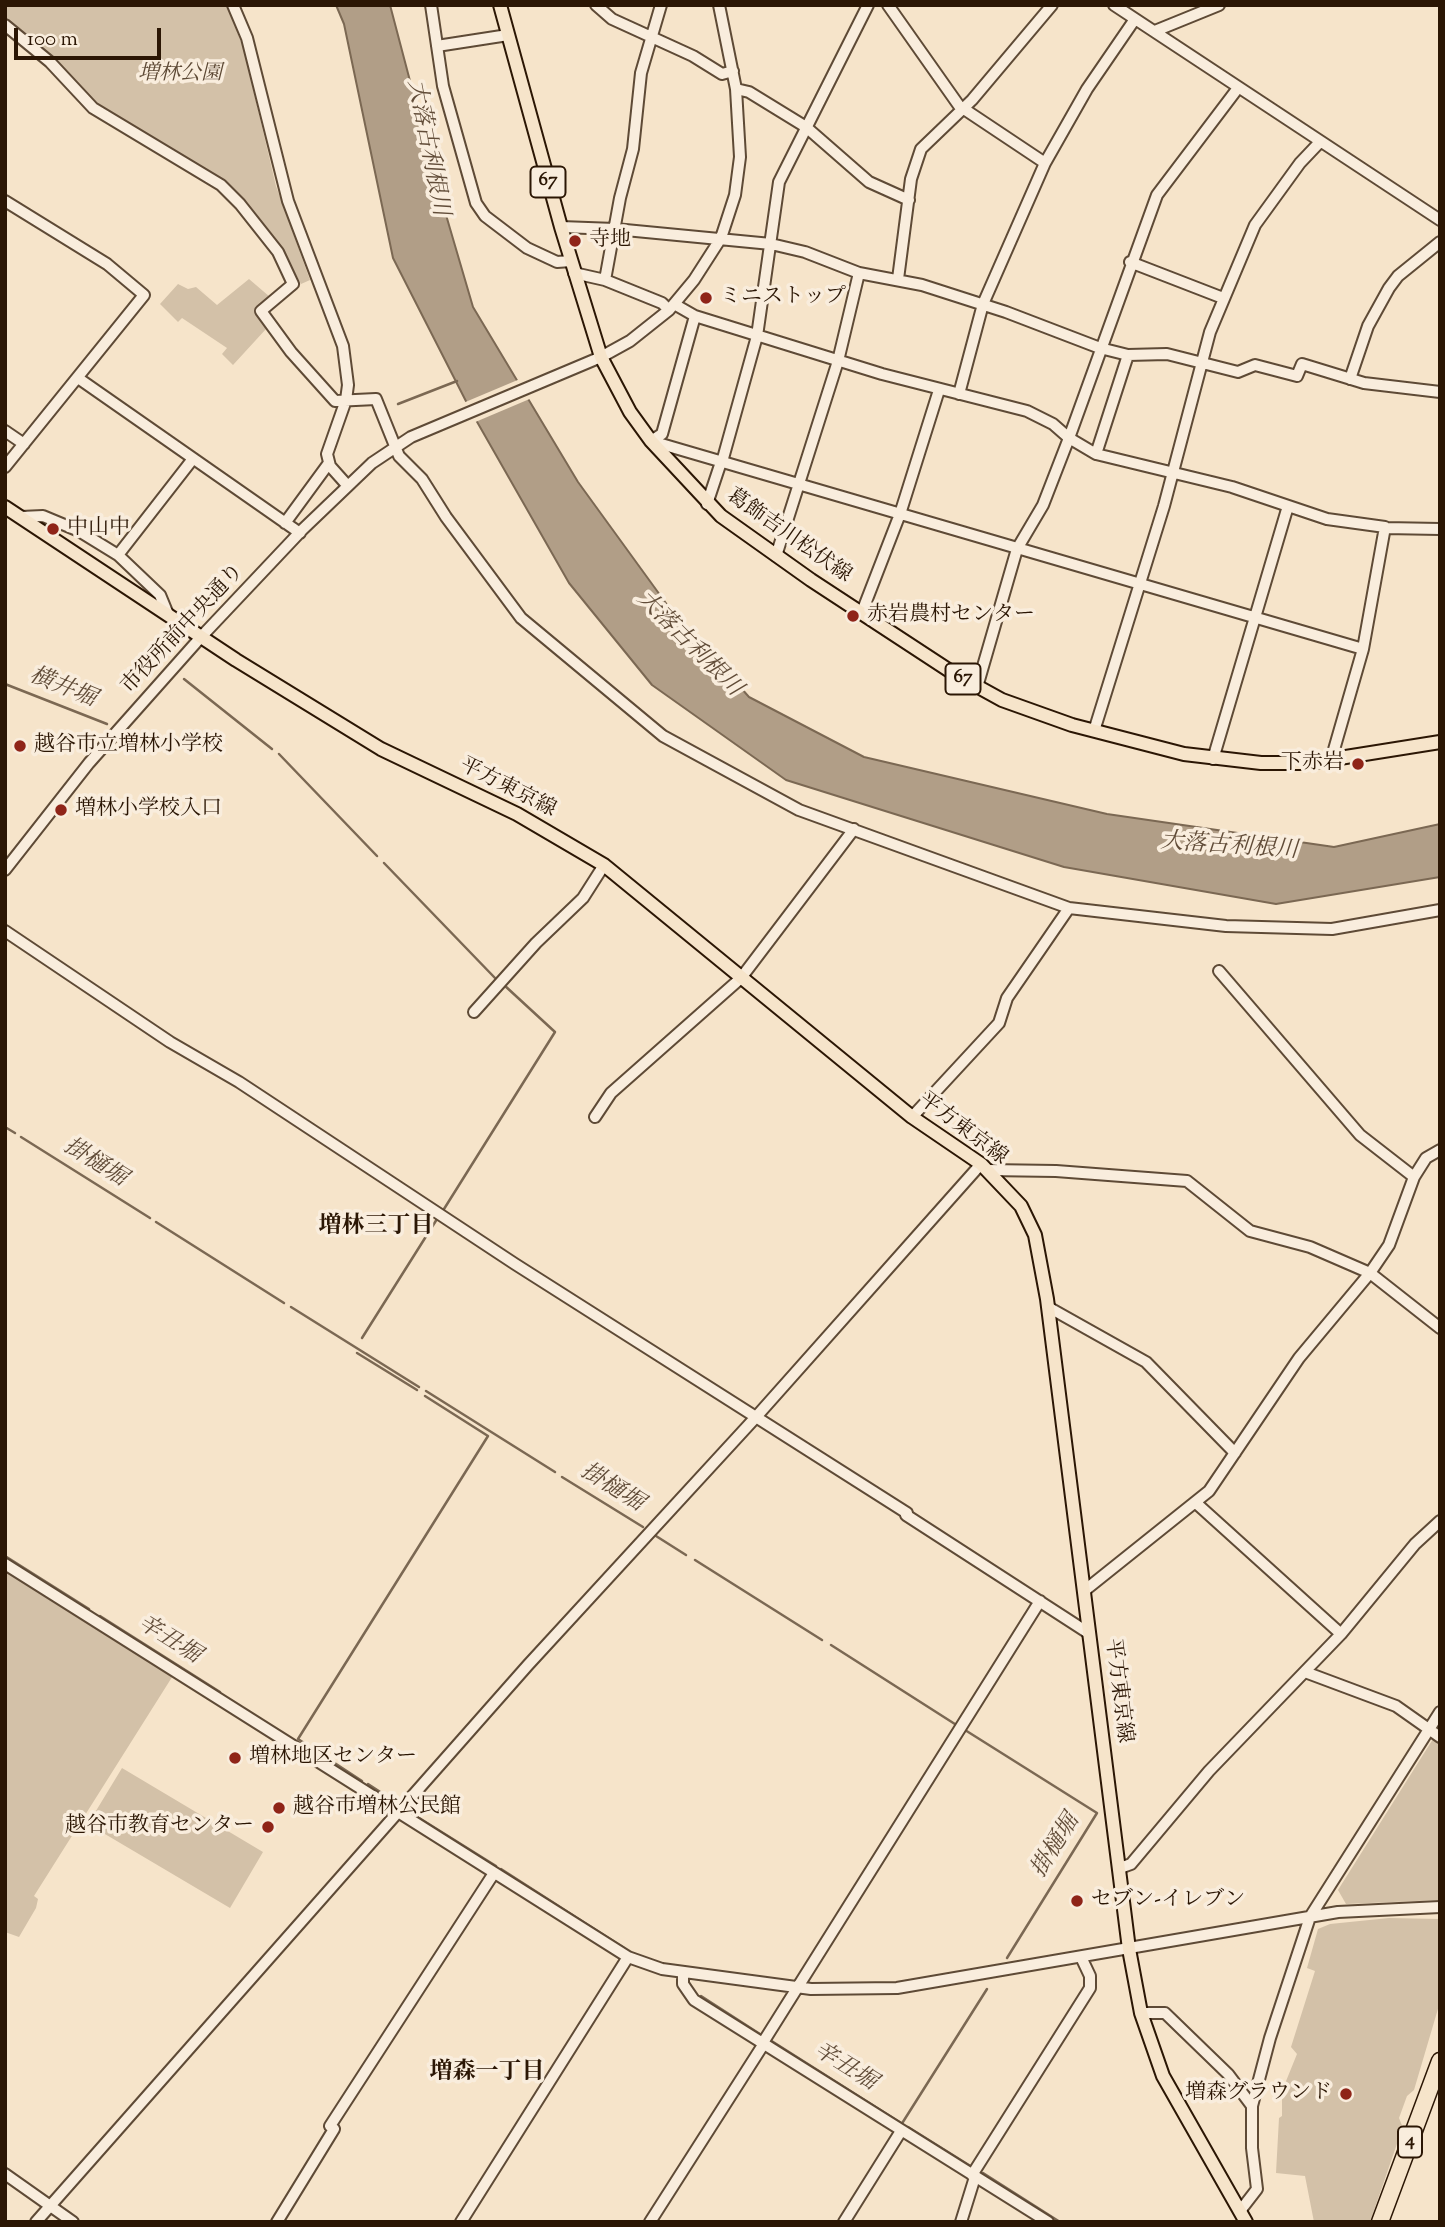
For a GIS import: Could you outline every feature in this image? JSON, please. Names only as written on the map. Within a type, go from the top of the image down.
[{"type":"highway","name":"4","points":[[1380,2222],[1440,2061]]},
{"type":"main road","name":"葛飾吉川松伏線","points":[[500,5],[572,267],[601,357],[630,412],[651,441],[707,504],[776,556],[977,687],[1023,708],[1094,731],[1213,759],[1288,764],[1331,760],[1440,742]]},
{"type":"main road","name":"平方東京線","points":[[5,507],[201,637],[381,749],[517,814],[604,865],[912,1117],[984,1167],[1021,1206],[1035,1235],[1048,1307],[1129,1950],[1141,2013],[1163,2076],[1243,2216]]},
{"type":"street","points":[[233,5],[247,38],[288,201],[343,346],[348,385],[346,400],[328,446],[329,463],[346,485]]},
{"type":"street","points":[[431,5],[455,135],[476,203],[485,216],[527,248],[695,316],[939,390],[1027,411],[1053,424],[1069,438],[1096,454],[1173,471],[1327,519],[1385,527],[1440,529]]},
{"type":"street","points":[[596,5],[612,19],[693,56],[722,74],[733,71]]},
{"type":"street","points":[[605,280],[633,149],[641,73],[661,5]]},
{"type":"street","name":"市役所前中央通り","points":[[5,870],[89,763],[201,637],[346,485],[395,446],[601,357],[630,341],[672,307],[721,238],[734,195],[740,157],[736,89],[719,5]]},
{"type":"street","points":[[707,504],[722,462],[757,336],[779,182],[868,5]]},
{"type":"street","points":[[888,5],[963,109],[1045,163]]},
{"type":"street","points":[[898,279],[915,164],[921,149],[963,109],[1052,5]]},
{"type":"street","points":[[1114,5],[1319,143],[1440,220]]},
{"type":"street","points":[[1155,31],[1219,5]]},
{"type":"street","points":[[959,394],[983,304],[1045,163],[1087,89],[1135,19]]},
{"type":"street","points":[[5,25],[50,62],[93,108],[221,186],[240,204],[278,253],[293,284],[261,311],[291,352],[335,401],[376,399],[399,457],[422,479],[446,517],[521,618],[663,736],[799,810],[1069,908],[1226,926],[1332,929],[1440,909]]},
{"type":"street","points":[[437,46],[508,34]]},
{"type":"street","points":[[977,687],[1017,549],[1043,505],[1130,261],[1157,195],[1238,88]]},
{"type":"street","points":[[736,89],[749,92],[806,127],[869,182],[909,200]]},
{"type":"street","points":[[1094,731],[1223,298],[1255,225],[1300,163],[1319,143]]},
{"type":"street","points":[[5,201],[107,264],[142,290],[144,295],[5,467]]},
{"type":"street","points":[[561,227],[615,229],[771,244],[805,252],[859,273],[898,279],[983,304],[1100,348],[1128,355],[1167,354],[1238,372],[1255,365],[1297,376],[1302,365],[1350,379],[1440,392]]},
{"type":"street","points":[[1350,379],[1368,326],[1394,282],[1440,242]]},
{"type":"street","points":[[1130,261],[1223,298]]},
{"type":"street","points":[[776,556],[838,360],[859,273]]},
{"type":"street","points":[[651,441],[662,434],[695,316]]},
{"type":"street","points":[[1096,454],[1128,355]]},
{"type":"street","points":[[78,378],[300,533]]},
{"type":"street","points":[[862,612],[900,514],[939,390]]},
{"type":"street","points":[[5,431],[24,444]]},
{"type":"street","points":[[651,441],[1363,649]]},
{"type":"street","points":[[118,555],[192,460]]},
{"type":"street","points":[[285,523],[329,463]]},
{"type":"street","points":[[1213,759],[1288,506]]},
{"type":"street","points":[[21,517],[43,516],[79,531],[118,555],[160,595],[167,612]]},
{"type":"street","points":[[1331,760],[1363,649],[1385,527]]},
{"type":"street","points":[[595,1117],[611,1093],[741,978],[854,829]]},
{"type":"street","points":[[474,1012],[536,943],[583,898],[604,865]]},
{"type":"street","points":[[912,1117],[999,1023],[1007,998],[1069,908]]},
{"type":"street","points":[[5,931],[170,1042],[239,1082],[515,1265],[756,1417],[1090,1634]]},
{"type":"street","points":[[1219,971],[1360,1135],[1414,1177]]},
{"type":"street","points":[[1084,1591],[1209,1491],[1299,1358],[1370,1273],[1389,1245],[1414,1177],[1426,1158],[1440,1150]]},
{"type":"street","points":[[36,2222],[397,1812],[984,1167],[1187,1181],[1250,1231],[1310,1247],[1370,1273],[1440,1328]]},
{"type":"street","points":[[1048,1307],[1146,1362],[1235,1452]]},
{"type":"street","points":[[1196,1503],[1341,1634]]},
{"type":"street","points":[[1120,1868],[1131,1864],[1209,1771],[1341,1634],[1415,1544],[1440,1521]]},
{"type":"street","points":[[5,1564],[628,1957],[683,1973],[798,1988],[856,1991],[897,1988],[1310,1917],[1379,1909],[1440,1907]]},
{"type":"street","points":[[650,2222],[1040,1601]]},
{"type":"street","points":[[1305,1672],[1396,1706],[1440,1737]]},
{"type":"street","points":[[1243,2216],[1257,2189],[1252,2148],[1252,2106],[1269,2038],[1310,1917],[1440,1712]]},
{"type":"street","points":[[277,2222],[332,2128],[494,1873]]},
{"type":"street","points":[[461,2222],[628,1957]]},
{"type":"street","points":[[961,2222],[974,2176],[1090,1987],[1090,1976],[1081,1957]]},
{"type":"street","points":[[683,1973],[683,1984],[694,2000],[1048,2222]]},
{"type":"street","points":[[1141,2013],[1165,2013],[1228,2074],[1252,2106]]},
{"type":"street","points":[[844,2222],[901,2131]]},
{"type":"street","points":[[5,2174],[74,2222]]},
{"type":"green space","name":"増林公園","points":[[5,5],[227,5],[244,50],[276,186],[310,280],[301,284],[283,251],[248,203],[224,181],[96,103],[56,60],[5,19]]},
{"type":"green space","points":[[249,279],[270,297],[256,312],[266,329],[233,365],[222,354],[227,348],[182,318],[178,322],[160,304],[178,284],[188,289],[196,287],[217,305]]},
{"type":"green space","points":[[5,1571],[174,1674],[34,1896],[38,1899],[36,1908],[19,1937],[5,1932]]},
{"type":"green space","points":[[1433,1739],[1440,1744],[1440,1900],[1346,1904],[1338,1890]]},
{"type":"green space","points":[[122,1768],[263,1852],[230,1908],[88,1824]]},
{"type":"green space","name":"増森グラウンド","points":[[1389,1918],[1440,1919],[1440,2002],[1414,2090],[1407,2096],[1399,2118],[1405,2133],[1399,2138],[1370,2222],[1314,2222],[1305,2176],[1276,2173],[1282,2091],[1297,2054],[1291,2047],[1315,1971],[1307,1968],[1318,1929],[1330,1924]]},
{"type":"water","name":"大落古利根川","points":[[336,5],[390,5],[473,307],[578,482],[668,606],[749,697],[864,757],[1107,814],[1334,847],[1440,824],[1440,877],[1276,904],[1064,867],[786,780],[652,685],[569,583],[472,413],[393,258],[344,24]]},
{"type":"pier","points":[[520,379],[532,398],[473,423],[463,403]]},
{"type":"waterway","points":[[398,404],[457,381]]},
{"type":"waterway","points":[[184,679],[272,749]]},
{"type":"waterway","name":"横井堀","points":[[5,684],[107,724]]},
{"type":"waterway","points":[[279,754],[377,856]]},
{"type":"waterway","points":[[384,863],[495,978]]},
{"type":"waterway","points":[[444,1209],[555,1032],[504,985]]},
{"type":"waterway","name":"掛樋堀","points":[[5,1127],[15,1133]]},
{"type":"waterway","name":"掛樋堀","points":[[21,1137],[150,1218]]},
{"type":"waterway","points":[[362,1338],[437,1219]]},
{"type":"waterway","name":"掛樋堀","points":[[156,1222],[284,1303]]},
{"type":"waterway","name":"掛樋堀","points":[[291,1307],[419,1387]]},
{"type":"waterway","name":"掛樋堀","points":[[357,1353],[417,1390]]},
{"type":"waterway","name":"掛樋堀","points":[[426,1391],[555,1472]]},
{"type":"waterway","points":[[362,1781],[298,1739],[488,1436],[425,1396]]},
{"type":"waterway","name":"掛樋堀","points":[[562,1477],[643,1527]]},
{"type":"waterway","name":"掛樋堀","points":[[656,1536],[686,1555]]},
{"type":"waterway","name":"辛丑堀","points":[[5,1556],[89,1609]]},
{"type":"waterway","name":"掛樋堀","points":[[695,1560],[822,1640]]},
{"type":"waterway","name":"辛丑堀","points":[[100,1616],[220,1692]]},
{"type":"waterway","name":"掛樋堀","points":[[831,1645],[958,1726]]},
{"type":"waterway","name":"掛樋堀","points":[[965,1730],[1097,1813],[1007,1958]]},
{"type":"waterway","name":"辛丑堀","points":[[368,1784],[391,1799]]},
{"type":"waterway","name":"辛丑堀","points":[[416,1816],[496,1866]]},
{"type":"waterway","name":"辛丑堀","points":[[501,1869],[624,1948]]},
{"type":"waterway","name":"掛樋堀","points":[[901,2125],[987,1989]]},
{"type":"waterway","name":"辛丑堀","points":[[701,1996],[763,2036]]},
{"type":"waterway","name":"辛丑堀","points":[[770,2040],[901,2123]]},
{"type":"waterway","name":"辛丑堀","points":[[908,2127],[972,2167]]},
{"type":"waterway","name":"辛丑堀","points":[[983,2173],[1060,2222]]},
{"type":"place","name":"寺地","points":[[575,241]]},
{"type":"place","name":"ミニストップ","points":[[706,298]]},
{"type":"place","name":"中山中","points":[[53,529]]},
{"type":"place","name":"赤岩農村センター","points":[[853,616]]},
{"type":"place","name":"越谷市立増林小学校","points":[[20,746]]},
{"type":"place","name":"下赤岩","points":[[1358,764]]},
{"type":"place","name":"増林小学校入口","points":[[61,810]]},
{"type":"place","name":"増林地区センター","points":[[235,1758]]},
{"type":"place","name":"越谷市増林公民館","points":[[279,1808]]},
{"type":"place","name":"越谷市教育センター","points":[[268,1827]]},
{"type":"place","name":"セブン-イレブン","points":[[1077,1901]]},
{"type":"place","name":"増森グラウンド","points":[[1346,2094]]},
{"type":"district","name":"増林三丁目","points":[[376,1228]]},
{"type":"district","name":"増森一丁目","points":[[487,2074]]}]
